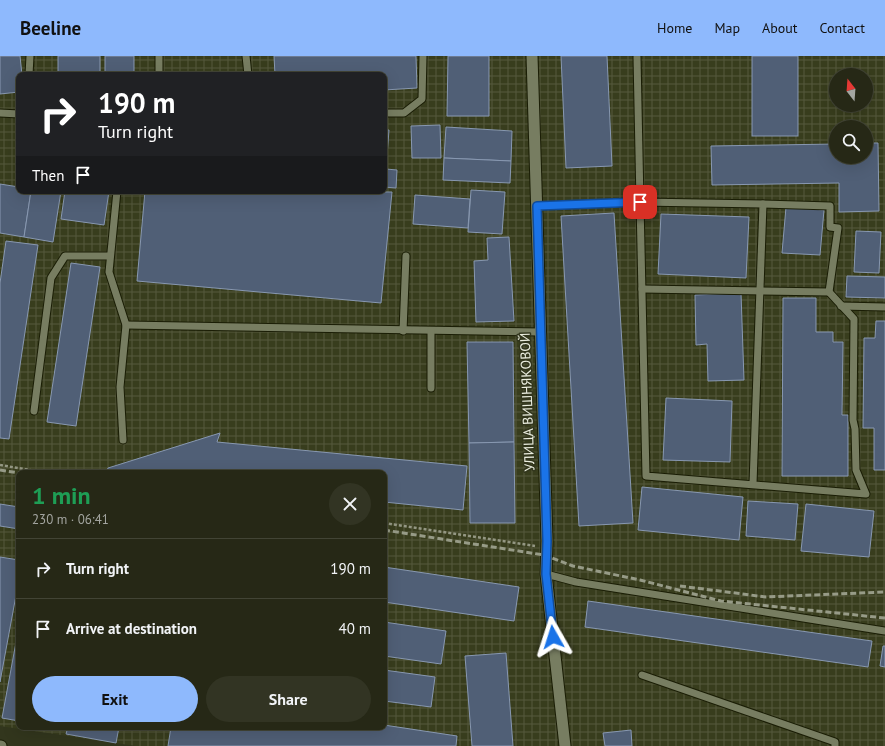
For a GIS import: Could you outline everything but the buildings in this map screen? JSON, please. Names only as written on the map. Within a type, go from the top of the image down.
[{"type":"street","name":"УЛИЦА ВИШНЯКОВОЙ","points":[[532,56],[547,541],[546,574],[565,746]]},
{"type":"lane","points":[[29,72],[30,56]]},
{"type":"lane","points":[[159,56],[159,72]]},
{"type":"lane","points":[[246,56],[248,72]]},
{"type":"lane","points":[[387,113],[404,113],[422,99],[423,56]]},
{"type":"lane","points":[[637,57],[646,476],[866,494],[856,470],[856,429],[853,420],[854,319],[829,292],[642,289]]},
{"type":"lane","points":[[0,113],[16,114]]},
{"type":"lane","points":[[117,194],[108,272],[126,325],[120,387],[123,440]]},
{"type":"lane","points":[[537,206],[640,202],[830,206],[830,227],[838,228],[829,292]]},
{"type":"lane","points":[[753,484],[763,204]]},
{"type":"lane","points":[[34,411],[51,278],[65,256],[110,256]]},
{"type":"lane","points":[[403,330],[406,256]]},
{"type":"lane","points":[[841,306],[885,307]]},
{"type":"lane","points":[[126,325],[540,332]]},
{"type":"lane","points":[[431,388],[432,331]]},
{"type":"lane","points":[[546,574],[576,582],[885,631]]},
{"type":"lane","points":[[642,675],[835,742],[835,746]]},
{"type":"path","points":[[0,465],[30,470]]},
{"type":"path","points":[[387,523],[544,547],[547,541]]},
{"type":"shaded area","points":[[0,56],[885,56],[885,746],[136,746],[27,730],[387,730],[387,470],[16,470],[16,728],[0,726]]},
{"type":"railway","points":[[0,470],[16,473]]},
{"type":"railway","points":[[387,530],[544,555],[573,566],[640,580],[721,601],[885,618]]},
{"type":"railway","points":[[680,586],[766,597],[885,592]]},
{"type":"route","points":[[553,637],[546,574],[548,556],[537,206],[640,202]]}]
